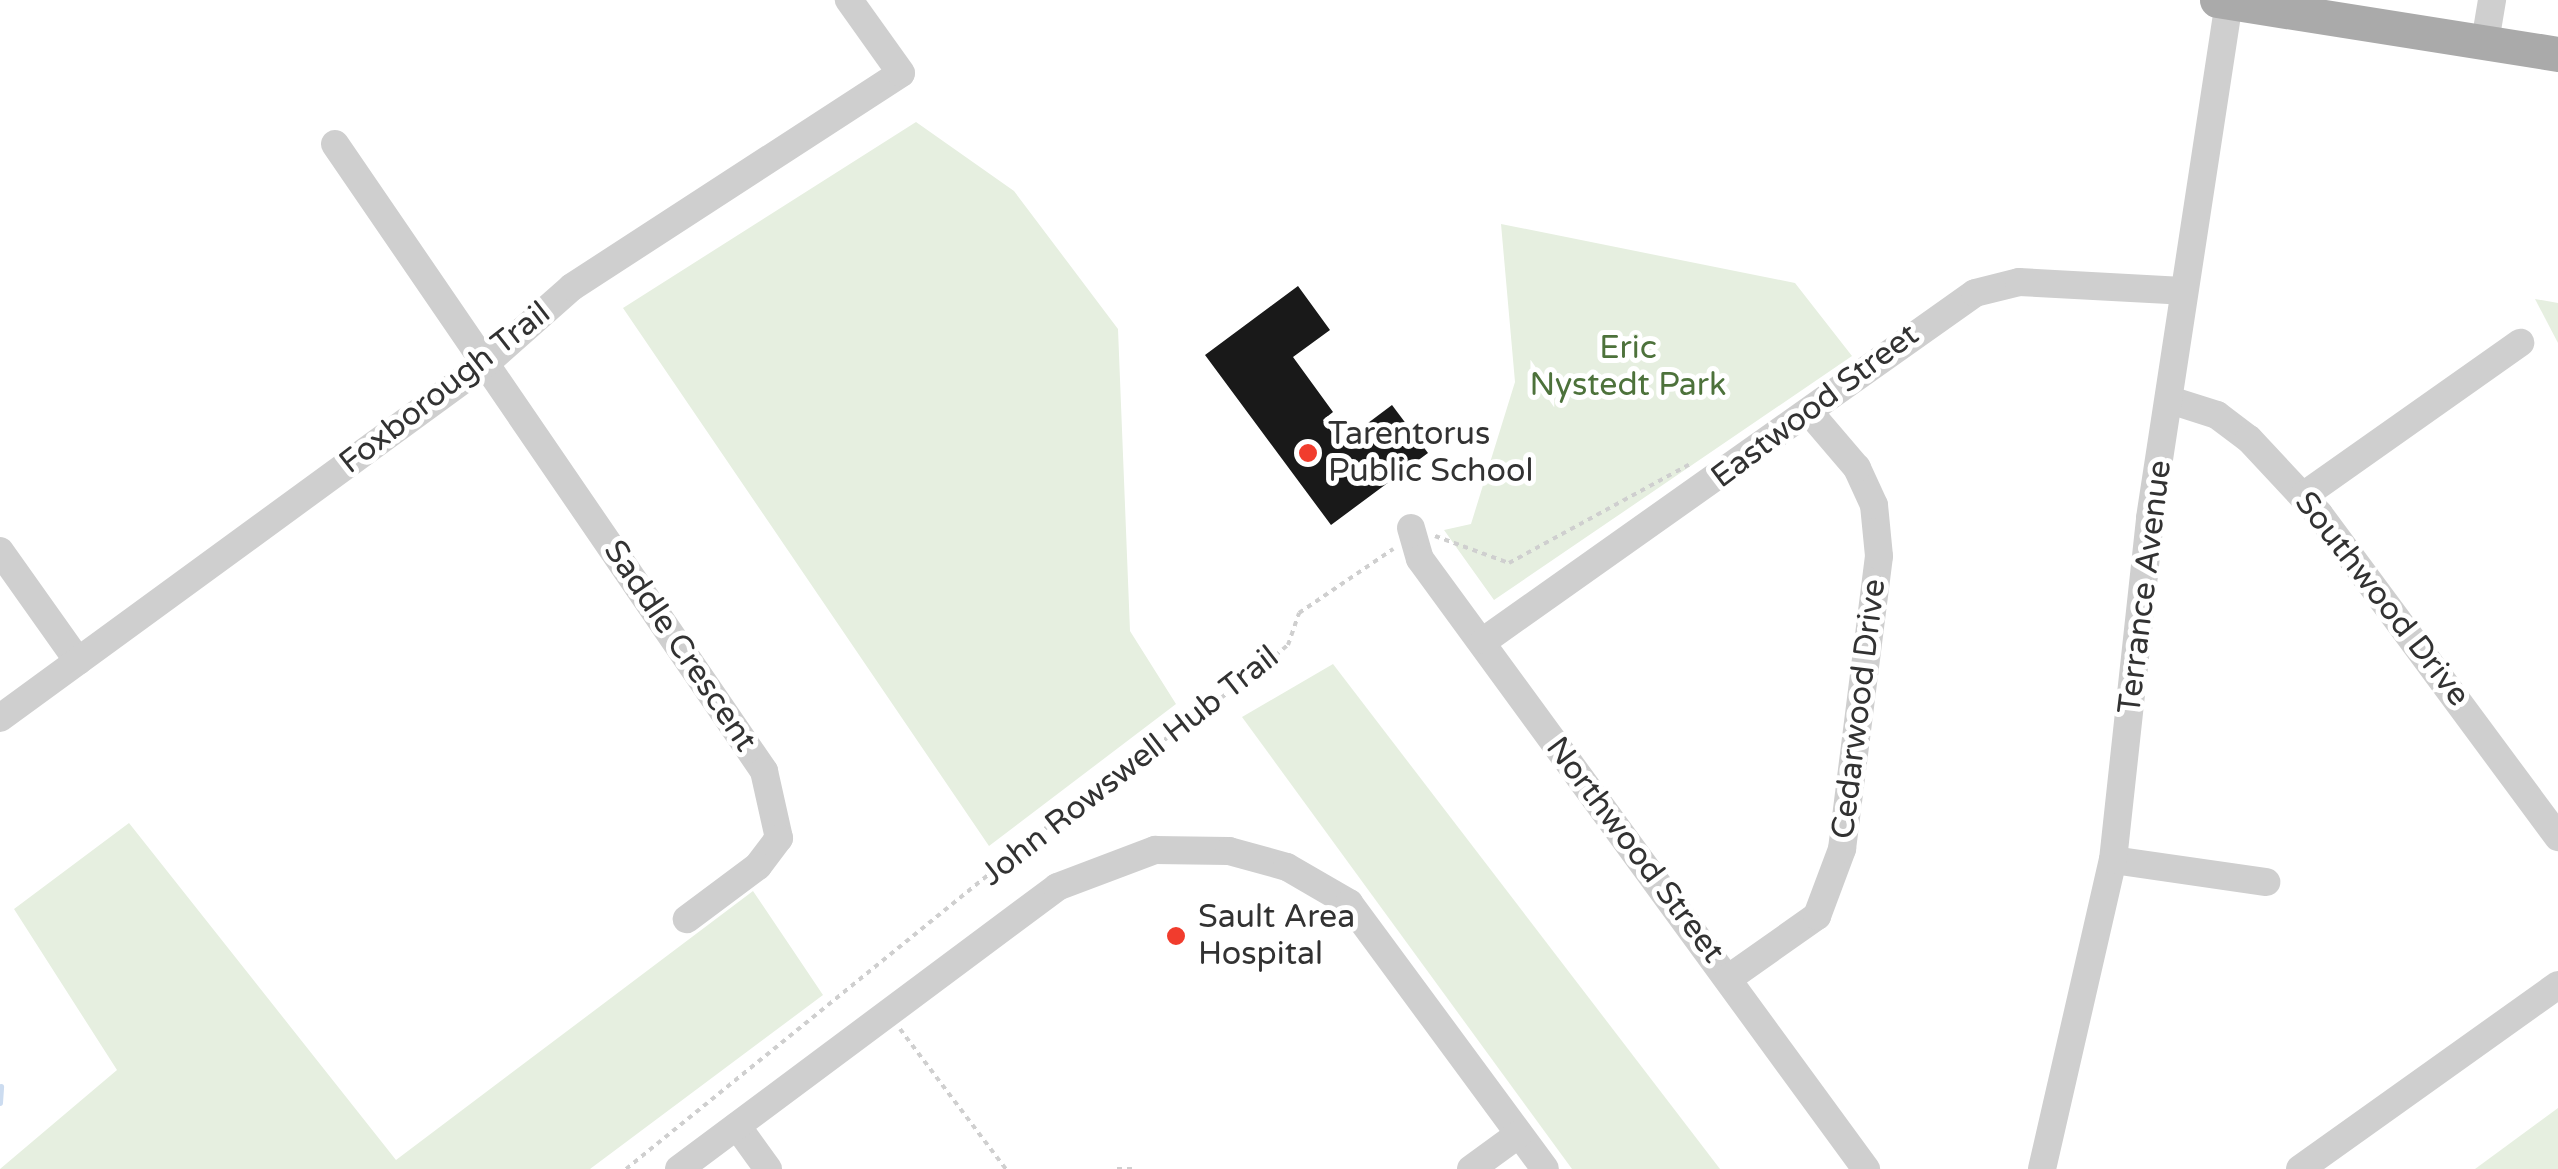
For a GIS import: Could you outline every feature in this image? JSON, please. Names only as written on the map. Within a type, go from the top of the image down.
[{"type":"main road","points":[[2223,1],[2558,54]]},
{"type":"street","name":"Foxborough Trail","points":[[0,718],[484,364],[572,287],[901,74],[849,0]]},
{"type":"street","points":[[2486,42],[2492,0]]},
{"type":"street","name":"Terrance Avenue","points":[[2042,1169],[2113,860],[2223,1]]},
{"type":"street","name":"Saddle Crescent","points":[[335,144],[744,737],[778,807],[778,838],[758,866],[687,919]]},
{"type":"street","name":"Eastwood Street","points":[[1484,640],[1810,413],[1975,292],[2019,282],[2183,291]]},
{"type":"street","points":[[2303,496],[2520,342]]},
{"type":"street","name":"Southwood Drive","points":[[2170,400],[2217,415],[2303,496],[2558,837]]},
{"type":"street","name":"Cedarwood Drive","points":[[1730,978],[1817,916],[1842,850],[1879,556],[1874,505],[1857,468],[1810,413]]},
{"type":"street","name":"Northwood Street","points":[[1413,534],[1484,640],[1866,1169]]},
{"type":"street","points":[[0,551],[78,662]]},
{"type":"street","points":[[679,1169],[1057,887],[1155,850],[1229,850],[1286,868],[1349,902],[1545,1169]]},
{"type":"street","points":[[2113,860],[2266,882]]},
{"type":"street","points":[[2300,1169],[2558,985]]},
{"type":"street","points":[[736,1126],[768,1169]]},
{"type":"street","points":[[1471,1169],[1519,1134]]},
{"type":"path","name":"John Rowswell Hub Trail","points":[[626,1169],[1052,823],[1260,669],[1288,645],[1299,613],[1380,554],[1413,534],[1443,534],[1509,562],[1707,456]]},
{"type":"path","points":[[888,1014],[1006,1169]]},
{"type":"path","points":[[1117,1169],[1132,1169]]},
{"type":"green space","points":[[916,122],[1014,191],[1118,329],[1130,631],[1176,704],[989,846],[623,308]]},
{"type":"green space","name":"Eric Nystedt Park","points":[[1501,224],[1795,283],[1852,356],[1494,600],[1444,530],[1471,524],[1515,382]]},
{"type":"green space","points":[[2535,299],[2558,303],[2558,343]]},
{"type":"green space","points":[[1333,664],[1720,1169],[1572,1169],[1242,717]]},
{"type":"green space","points":[[129,823],[396,1160],[753,891],[823,995],[590,1169],[0,1169],[117,1070],[14,909]]},
{"type":"green space","points":[[2558,1108],[2558,1169],[2475,1169]]},
{"type":"building","points":[[1298,286],[1330,330],[1293,357],[1333,412],[1323,420],[1340,444],[1392,405],[1428,453],[1331,525],[1205,355]]},
{"type":"waterway","points":[[0,1103],[1,1087]]},
{"type":"place","name":"Tarentorus Public School","points":[[1308,453]]},
{"type":"place","name":"Sault Area Hospital","points":[[1176,936]]}]
